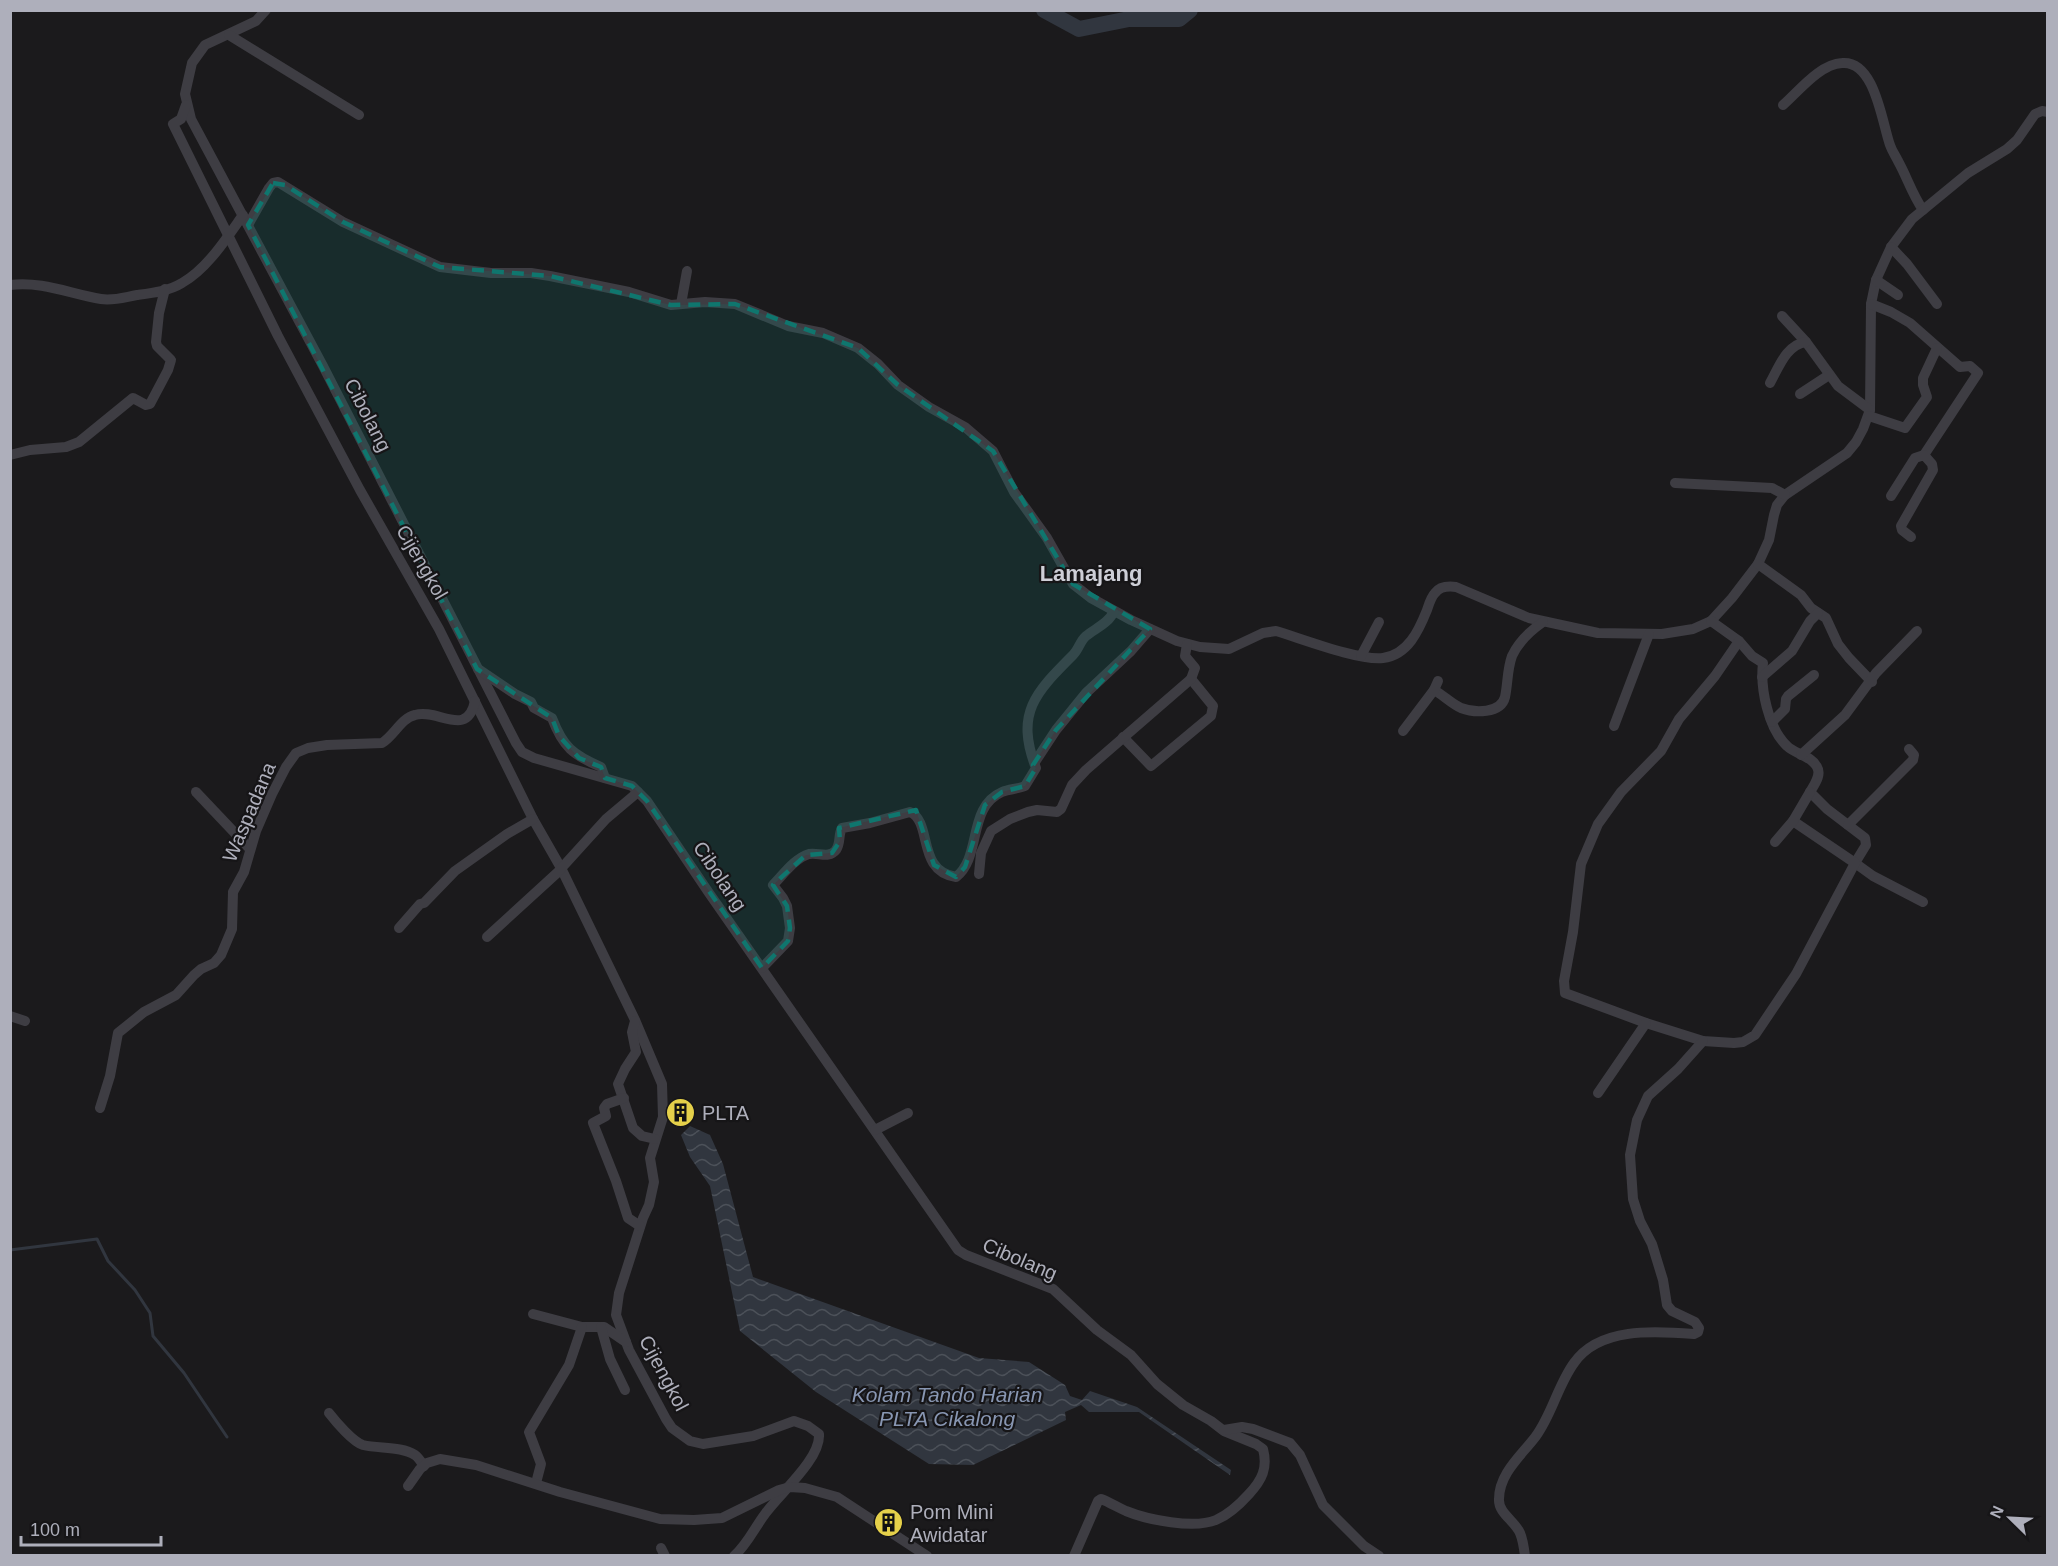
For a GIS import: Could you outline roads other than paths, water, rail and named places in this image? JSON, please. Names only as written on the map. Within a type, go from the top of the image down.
[{"type":"street","name":"Cibolang","points":[[266,10],[256,21],[206,45],[192,63],[186,86],[190,119],[323,366],[513,739],[522,752],[534,758],[632,786],[648,801],[958,1250],[966,1256],[1053,1289],[1097,1330],[1131,1355],[1157,1384],[1183,1405],[1224,1431],[1260,1447],[1265,1458],[1261,1481],[1233,1509],[1219,1519],[1195,1524],[1148,1518],[1128,1512],[1101,1499],[1098,1501],[1074,1556]]},
{"type":"street","points":[[229,34],[359,115]]},
{"type":"street","points":[[1783,105],[1829,67],[1844,62],[1855,65],[1867,78],[1873,90],[1882,113],[1889,143],[1912,194],[1923,210]]},
{"type":"street","name":"Cijengkol","points":[[187,103],[181,119],[173,124],[278,336],[360,490],[439,629],[533,819],[561,868],[635,1020],[662,1084],[663,1117],[650,1158],[654,1182],[649,1205],[619,1293],[616,1318],[666,1419],[672,1428],[690,1441],[703,1444],[753,1436],[794,1421],[816,1429],[820,1438],[815,1452],[790,1487]]},
{"type":"street","points":[[10,285],[32,283],[100,299],[118,300],[156,293],[181,284],[209,261],[229,235],[245,220],[273,183],[278,182],[343,222],[440,267],[491,273],[531,273],[629,292],[672,305],[705,302],[735,304],[788,326],[823,333],[858,348],[878,364],[898,385],[965,428],[993,451],[1014,492],[1047,538],[1073,584],[1114,612],[1149,629],[1200,647],[1229,650],[1263,633],[1276,631],[1341,651],[1382,658],[1396,654],[1406,647],[1419,630],[1434,594],[1447,586],[1456,587],[1496,606],[1543,622],[1598,633],[1662,634],[1694,629],[1711,621],[1758,564],[1769,540],[1774,515],[1785,495],[1847,453],[1856,442],[1869,413],[1871,304],[1876,280],[1891,247],[1912,219],[1968,173],[2018,140],[2035,114],[2042,111],[2048,112]]},
{"type":"street","points":[[1891,247],[1937,304]]},
{"type":"street","points":[[681,304],[687,271]]},
{"type":"street","points":[[1876,280],[1898,295]]},
{"type":"street","points":[[10,455],[30,450],[66,447],[79,442],[133,398],[146,405],[150,404],[171,360],[156,342],[159,313],[165,289]]},
{"type":"street","points":[[1871,304],[1910,323],[1960,367],[1970,366],[1978,374],[1924,455],[1915,458],[1892,496]]},
{"type":"street","points":[[1782,316],[1806,342],[1838,386],[1869,413],[1901,428],[1907,426],[1927,398],[1923,378],[1937,348]]},
{"type":"street","points":[[1770,383],[1793,346],[1806,342]]},
{"type":"street","points":[[1800,394],[1829,375]]},
{"type":"street","points":[[1911,537],[1902,531],[1901,526],[1932,470],[1932,464],[1924,455]]},
{"type":"street","points":[[1675,483],[1772,488],[1785,495]]},
{"type":"street","points":[[1758,564],[1801,595],[1811,608],[1826,618],[1849,658],[1872,682]]},
{"type":"street","points":[[762,968],[788,941],[787,906],[773,885],[794,864],[810,854],[832,853],[837,849],[842,828],[870,824],[910,812],[918,817],[934,865],[942,873],[956,876],[965,867],[985,805],[1002,792],[1025,786],[1036,768],[1026,735],[1026,721],[1047,680],[1077,651],[1084,637],[1108,621],[1114,612]]},
{"type":"street","points":[[1762,677],[1792,651],[1807,630],[1810,621],[1818,613]]},
{"type":"street","points":[[1711,621],[1739,641],[1752,656],[1763,663],[1762,677],[1768,715],[1787,746],[1816,764],[1819,771],[1819,776],[1793,821],[1776,842]]},
{"type":"street","points":[[1357,655],[1379,622]]},
{"type":"street","points":[[1403,730],[1436,686],[1462,708],[1487,711],[1497,709],[1502,705],[1505,697],[1508,670],[1513,654],[1522,640],[1543,622]]},
{"type":"street","points":[[1035,762],[1056,730],[1086,693],[1131,651],[1149,629]]},
{"type":"street","points":[[1801,755],[1845,715],[1872,682],[1876,673],[1917,631]]},
{"type":"street","points":[[1614,726],[1649,634]]},
{"type":"street","points":[[1739,641],[1715,676],[1679,720],[1661,752],[1621,792],[1598,824],[1581,864],[1573,932],[1564,981],[1565,993],[1703,1041],[1743,1042],[1755,1035],[1796,974],[1866,845],[1866,840],[1827,809],[1810,792]]},
{"type":"street","points":[[979,873],[981,853],[991,831],[1010,819],[1028,812],[1037,810],[1057,812],[1061,809],[1072,785],[1123,737],[1191,679],[1195,668],[1185,656],[1187,644]]},
{"type":"street","points":[[477,669],[531,702],[534,708],[552,718],[559,736],[579,758],[601,767],[605,777]]},
{"type":"street","points":[[1772,722],[1785,709],[1788,696],[1814,675]]},
{"type":"street","points":[[1123,737],[1151,766],[1211,716],[1213,706],[1191,679]]},
{"type":"street","name":"Waspadana","points":[[100,1108],[110,1076],[118,1033],[144,1012],[176,995],[194,975],[214,963],[221,955],[232,929],[232,897],[244,872],[250,849],[272,794],[296,753],[308,748],[327,745],[382,743],[412,715],[422,714],[460,720],[468,718],[475,701]]},
{"type":"street","points":[[1848,825],[1913,760],[1914,755],[1909,749]]},
{"type":"street","points":[[196,792],[250,849]]},
{"type":"street","points":[[487,937],[561,868],[606,819],[638,792]]},
{"type":"street","points":[[399,927],[455,872],[507,834],[533,819]]},
{"type":"street","points":[[1793,821],[1873,876],[1923,902]]},
{"type":"street","points":[[10,1016],[25,1021]]},
{"type":"street","name":"Cijengkol","points":[[635,1020],[632,1032],[636,1052],[618,1084],[633,1128],[642,1136],[655,1139]]},
{"type":"street","points":[[1598,1093],[1646,1023]]},
{"type":"street","points":[[1525,1556],[1520,1531],[1500,1507],[1502,1484],[1513,1463],[1540,1430],[1574,1362],[1589,1347],[1611,1337],[1698,1332],[1699,1328],[1695,1322],[1672,1311],[1667,1305],[1663,1280],[1652,1244],[1640,1221],[1633,1198],[1630,1155],[1637,1120],[1648,1096],[1678,1069],[1703,1041]]},
{"type":"street","points":[[624,1098],[607,1104],[604,1108],[606,1116],[593,1124],[628,1218],[640,1226]]},
{"type":"street","points":[[875,1130],[908,1113]]},
{"type":"street","points":[[533,1314],[582,1328],[601,1327],[612,1331],[627,1342]]},
{"type":"street","points":[[601,1327],[610,1359],[625,1390]]},
{"type":"street","points":[[536,1483],[542,1464],[529,1432],[569,1365],[582,1328]]},
{"type":"street","points":[[329,1413],[344,1432],[351,1435],[361,1445],[398,1448],[415,1455],[424,1466]]},
{"type":"street","points":[[1224,1431],[1242,1427],[1263,1431],[1290,1443],[1300,1455],[1323,1505],[1364,1546],[1379,1556]]},
{"type":"street","points":[[408,1486],[424,1466],[440,1460],[476,1465],[560,1492],[660,1519],[694,1520],[722,1518],[790,1487],[818,1491],[837,1497],[927,1556]]},
{"type":"street","points":[[734,1556],[766,1512],[790,1487]]},
{"type":"water","name":"Kolam Tando Harian PLTA Cikalong","points":[[690,1126],[710,1135],[723,1164],[753,1277],[979,1358],[1029,1362],[1065,1385],[1070,1396],[1082,1400],[1090,1391],[1137,1407],[1231,1470],[1230,1475],[1139,1412],[1089,1412],[1081,1405],[1065,1412],[1066,1420],[973,1465],[929,1464],[816,1392],[740,1331],[710,1186],[690,1157],[681,1135]]},
{"type":"waterway","points":[[1044,10],[1079,29],[1129,19],[1179,19],[1190,10]]},
{"type":"waterway","points":[[10,1250],[97,1239],[108,1261],[135,1290],[150,1313],[153,1336],[184,1373],[227,1437]]},
{"type":"place","name":"PLTA","points":[[681,1113]]},
{"type":"place","name":"Pom Mini Awidatar","points":[[889,1523]]},
{"type":"district","name":"Lamajang","points":[[1091,573]]}]
